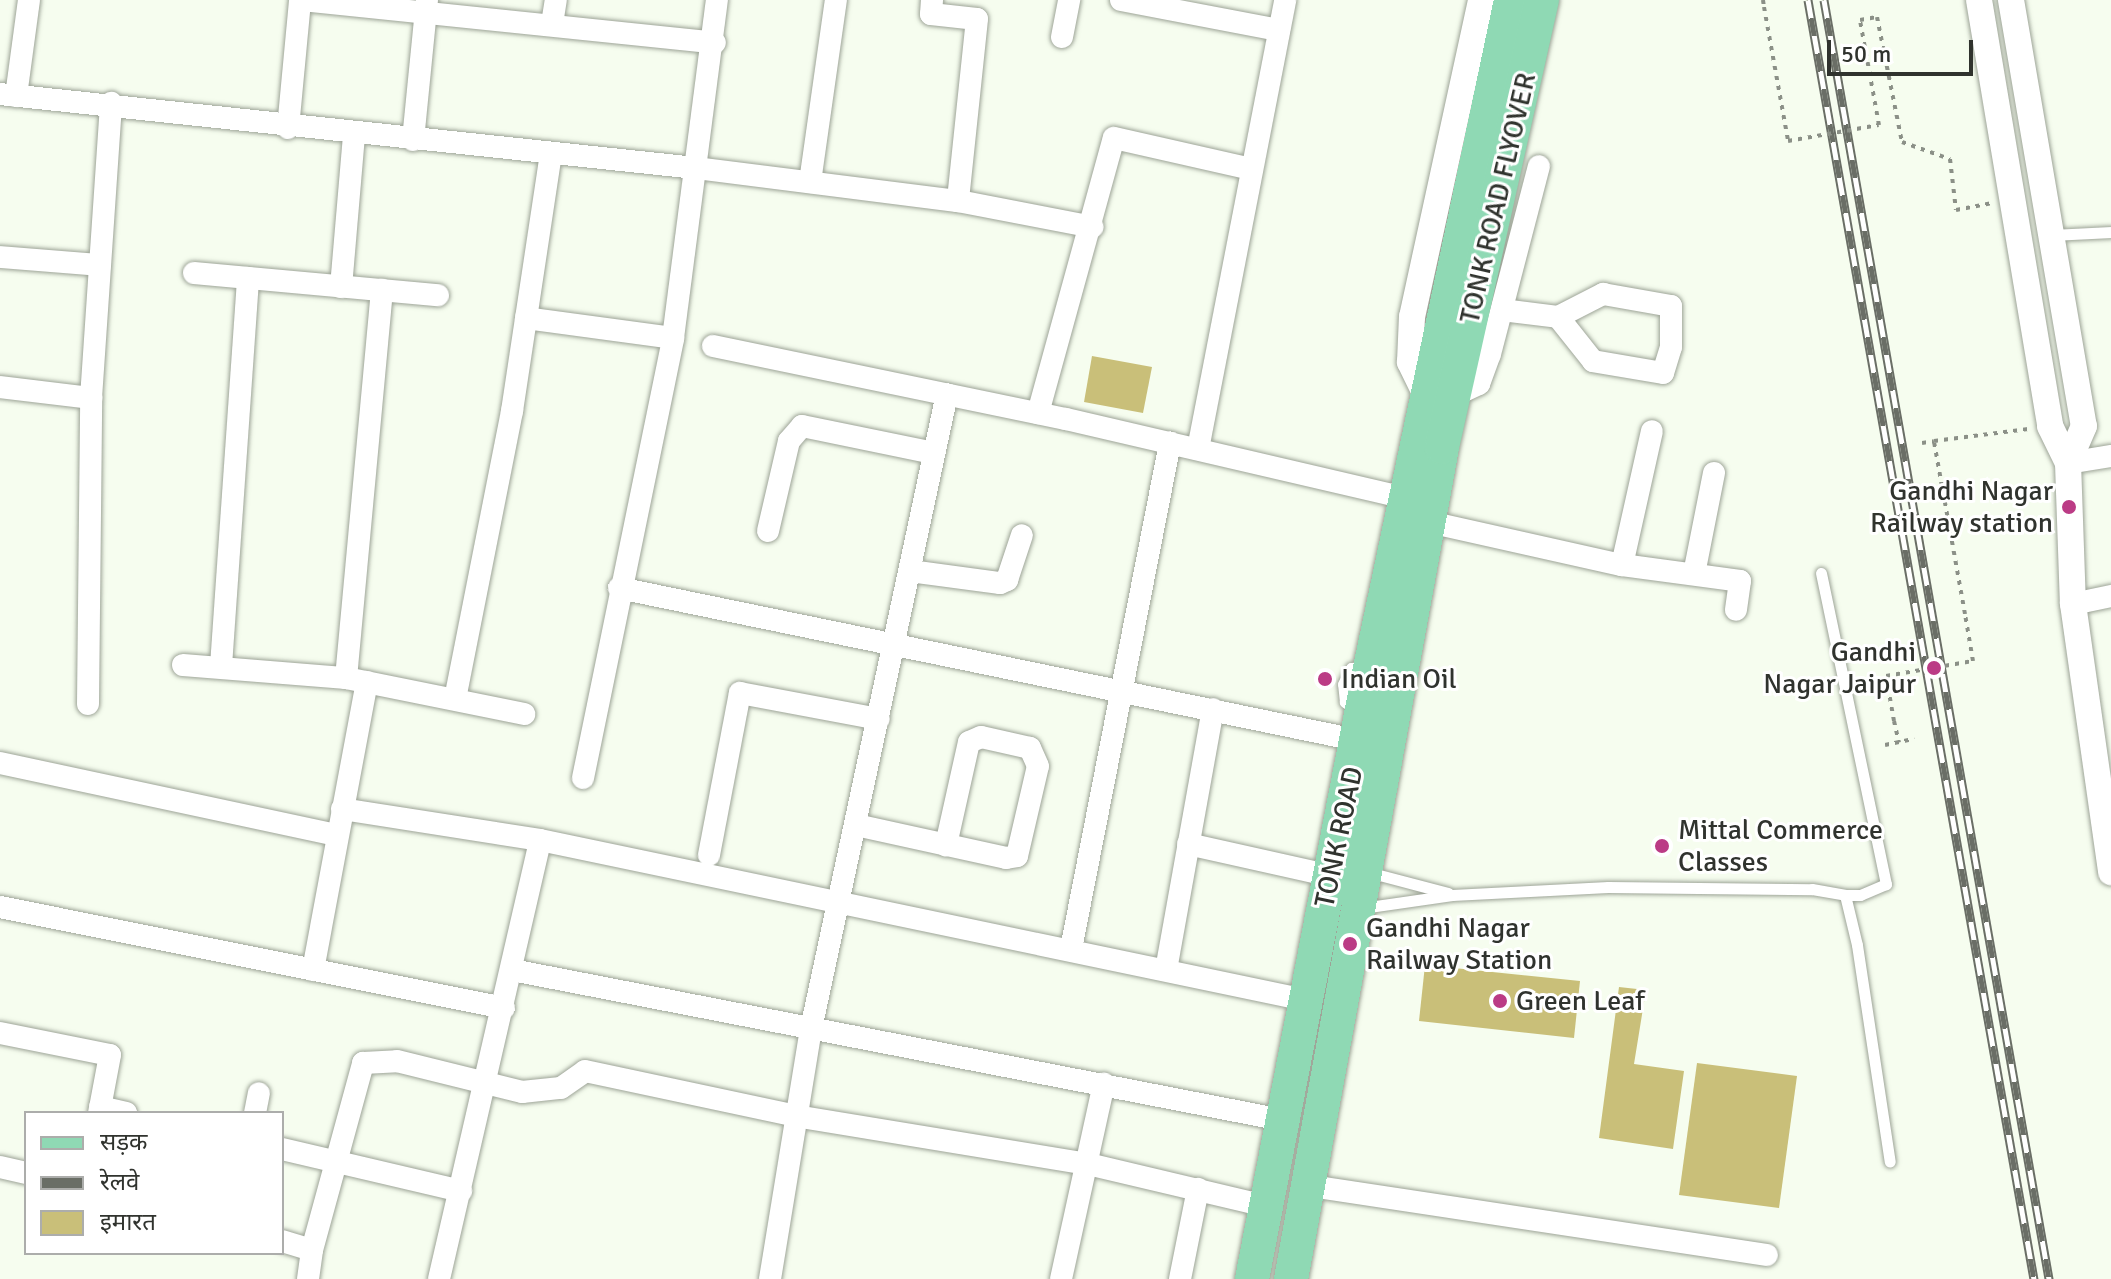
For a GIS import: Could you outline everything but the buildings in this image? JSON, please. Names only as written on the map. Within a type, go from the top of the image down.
[{"type":"main road","name":"TONK ROAD FLYOVER","points":[[1449,354],[1511,0]]},
{"type":"main road","name":"TONK ROAD FLYOVER","points":[[1439,395],[1542,0]]},
{"type":"main road","name":"TONK ROAD","points":[[1252,1279],[1331,876],[1371,733],[1439,395]]},
{"type":"main road","name":"TONK ROAD","points":[[1291,1279],[1311,1186],[1367,871],[1370,668],[1418,510]]},
{"type":"street","points":[[29,0],[8,95],[111,103],[288,128],[696,168],[958,201],[1093,227]]},
{"type":"street","points":[[288,128],[301,0],[427,5],[552,24],[715,43]]},
{"type":"street","points":[[552,24],[556,0]]},
{"type":"street","points":[[583,778],[619,588],[673,338],[715,43],[717,0]]},
{"type":"street","points":[[810,182],[836,0]]},
{"type":"street","points":[[932,0],[931,14],[977,19],[958,201]]},
{"type":"street","points":[[1062,37],[1069,0]]},
{"type":"street","points":[[1198,449],[1285,0]]},
{"type":"street","points":[[1481,0],[1412,317],[1410,362],[1439,395],[1479,384],[1502,310],[1539,166]]},
{"type":"street","points":[[1979,0],[2050,426],[2068,463],[2073,604],[2111,872]]},
{"type":"street","points":[[2011,0],[2084,426],[2068,463]]},
{"type":"street","points":[[1132,1],[1279,30]]},
{"type":"street","points":[[413,140],[427,5]]},
{"type":"street","points":[[88,704],[91,398],[111,103]]},
{"type":"street","points":[[341,287],[354,134]]},
{"type":"street","points":[[1038,413],[1093,227],[1114,138],[1252,169]]},
{"type":"street","points":[[455,699],[526,318],[551,154]]},
{"type":"street","points":[[0,257],[100,265]]},
{"type":"street","points":[[194,273],[438,295]]},
{"type":"street","points":[[221,666],[248,278]]},
{"type":"street","points":[[313,970],[342,809],[356,680],[382,290]]},
{"type":"street","points":[[1502,310],[1558,317],[1603,294],[1671,306],[1671,347],[1663,373],[1593,361],[1558,317]]},
{"type":"street","points":[[526,318],[673,338]]},
{"type":"street","points":[[713,346],[1198,449],[1622,565],[1740,581],[1736,610]]},
{"type":"street","points":[[0,387],[91,398]]},
{"type":"street","points":[[770,1279],[801,1117],[811,1029],[947,394]]},
{"type":"street","points":[[768,531],[789,441],[802,426],[934,453]]},
{"type":"street","points":[[1622,565],[1652,431]]},
{"type":"street","points":[[1071,949],[1118,690],[1170,443]]},
{"type":"street","points":[[2068,463],[2111,456]]},
{"type":"street","points":[[1694,574],[1714,473]]},
{"type":"street","points":[[910,571],[1000,583],[1007,580],[1022,535]]},
{"type":"street","points":[[619,588],[894,647],[1213,709],[1371,733]]},
{"type":"street","points":[[2073,604],[2111,596]]},
{"type":"street","points":[[183,665],[356,680],[524,714]]},
{"type":"street","points":[[709,855],[740,693],[879,719]]},
{"type":"street","points":[[1166,970],[1213,709]]},
{"type":"street","points":[[856,825],[946,845],[1017,856],[1038,766],[1030,748],[981,737],[969,742],[946,845]]},
{"type":"street","points":[[0,763],[337,835]]},
{"type":"street","points":[[342,809],[540,840],[841,900],[1305,1000]]},
{"type":"street","points":[[439,1279],[504,1008],[540,840]]},
{"type":"street","points":[[1188,844],[1331,876]]},
{"type":"street","points":[[0,907],[504,1008]]},
{"type":"street","points":[[512,970],[1282,1120]]},
{"type":"street","points":[[0,1033],[110,1055],[99,1110]]},
{"type":"street","points":[[308,1279],[312,1250],[363,1063],[397,1061],[522,1092],[561,1088],[585,1071],[801,1117],[1088,1164],[1266,1206]]},
{"type":"street","points":[[1061,1279],[1104,1084]]},
{"type":"street","points":[[284,1149],[461,1191]]},
{"type":"street","points":[[0,1167],[24,1173]]},
{"type":"street","points":[[1311,1186],[1767,1255]]},
{"type":"street","points":[[1180,1279],[1198,1189]]},
{"type":"street","points":[[284,1242],[312,1250]]},
{"type":"lane","points":[[2051,235],[2111,232]]},
{"type":"lane","points":[[1358,909],[1452,895],[1652,887],[1812,889],[1860,895],[1886,884],[1821,573]]},
{"type":"lane","points":[[1367,871],[1452,895]]},
{"type":"lane","points":[[1845,895],[1857,945],[1890,1162]]},
{"type":"path","points":[[1763,0],[1788,141],[1879,125],[1860,20],[1877,17],[1902,142],[1950,159],[1956,210],[2010,200]]},
{"type":"path","points":[[1922,443],[2050,426]]},
{"type":"path","points":[[1899,742],[1886,676],[1973,661],[1934,441]]},
{"type":"path","points":[[1885,745],[1914,739]]},
{"type":"railway","points":[[1808,0],[2034,1279]]},
{"type":"railway","points":[[1824,0],[2049,1279]]},
{"type":"place","name":"Gandhi Nagar Railway station","points":[[2069,507]]},
{"type":"place","name":"Gandhi Nagar Jaipur","points":[[1934,668]]},
{"type":"place","name":"Indian Oil","points":[[1325,679]]},
{"type":"place","name":"Mittal Commerce Classes","points":[[1662,846]]},
{"type":"place","name":"Gandhi Nagar Railway Station","points":[[1350,944]]},
{"type":"place","name":"Green Leaf","points":[[1500,1001]]}]
